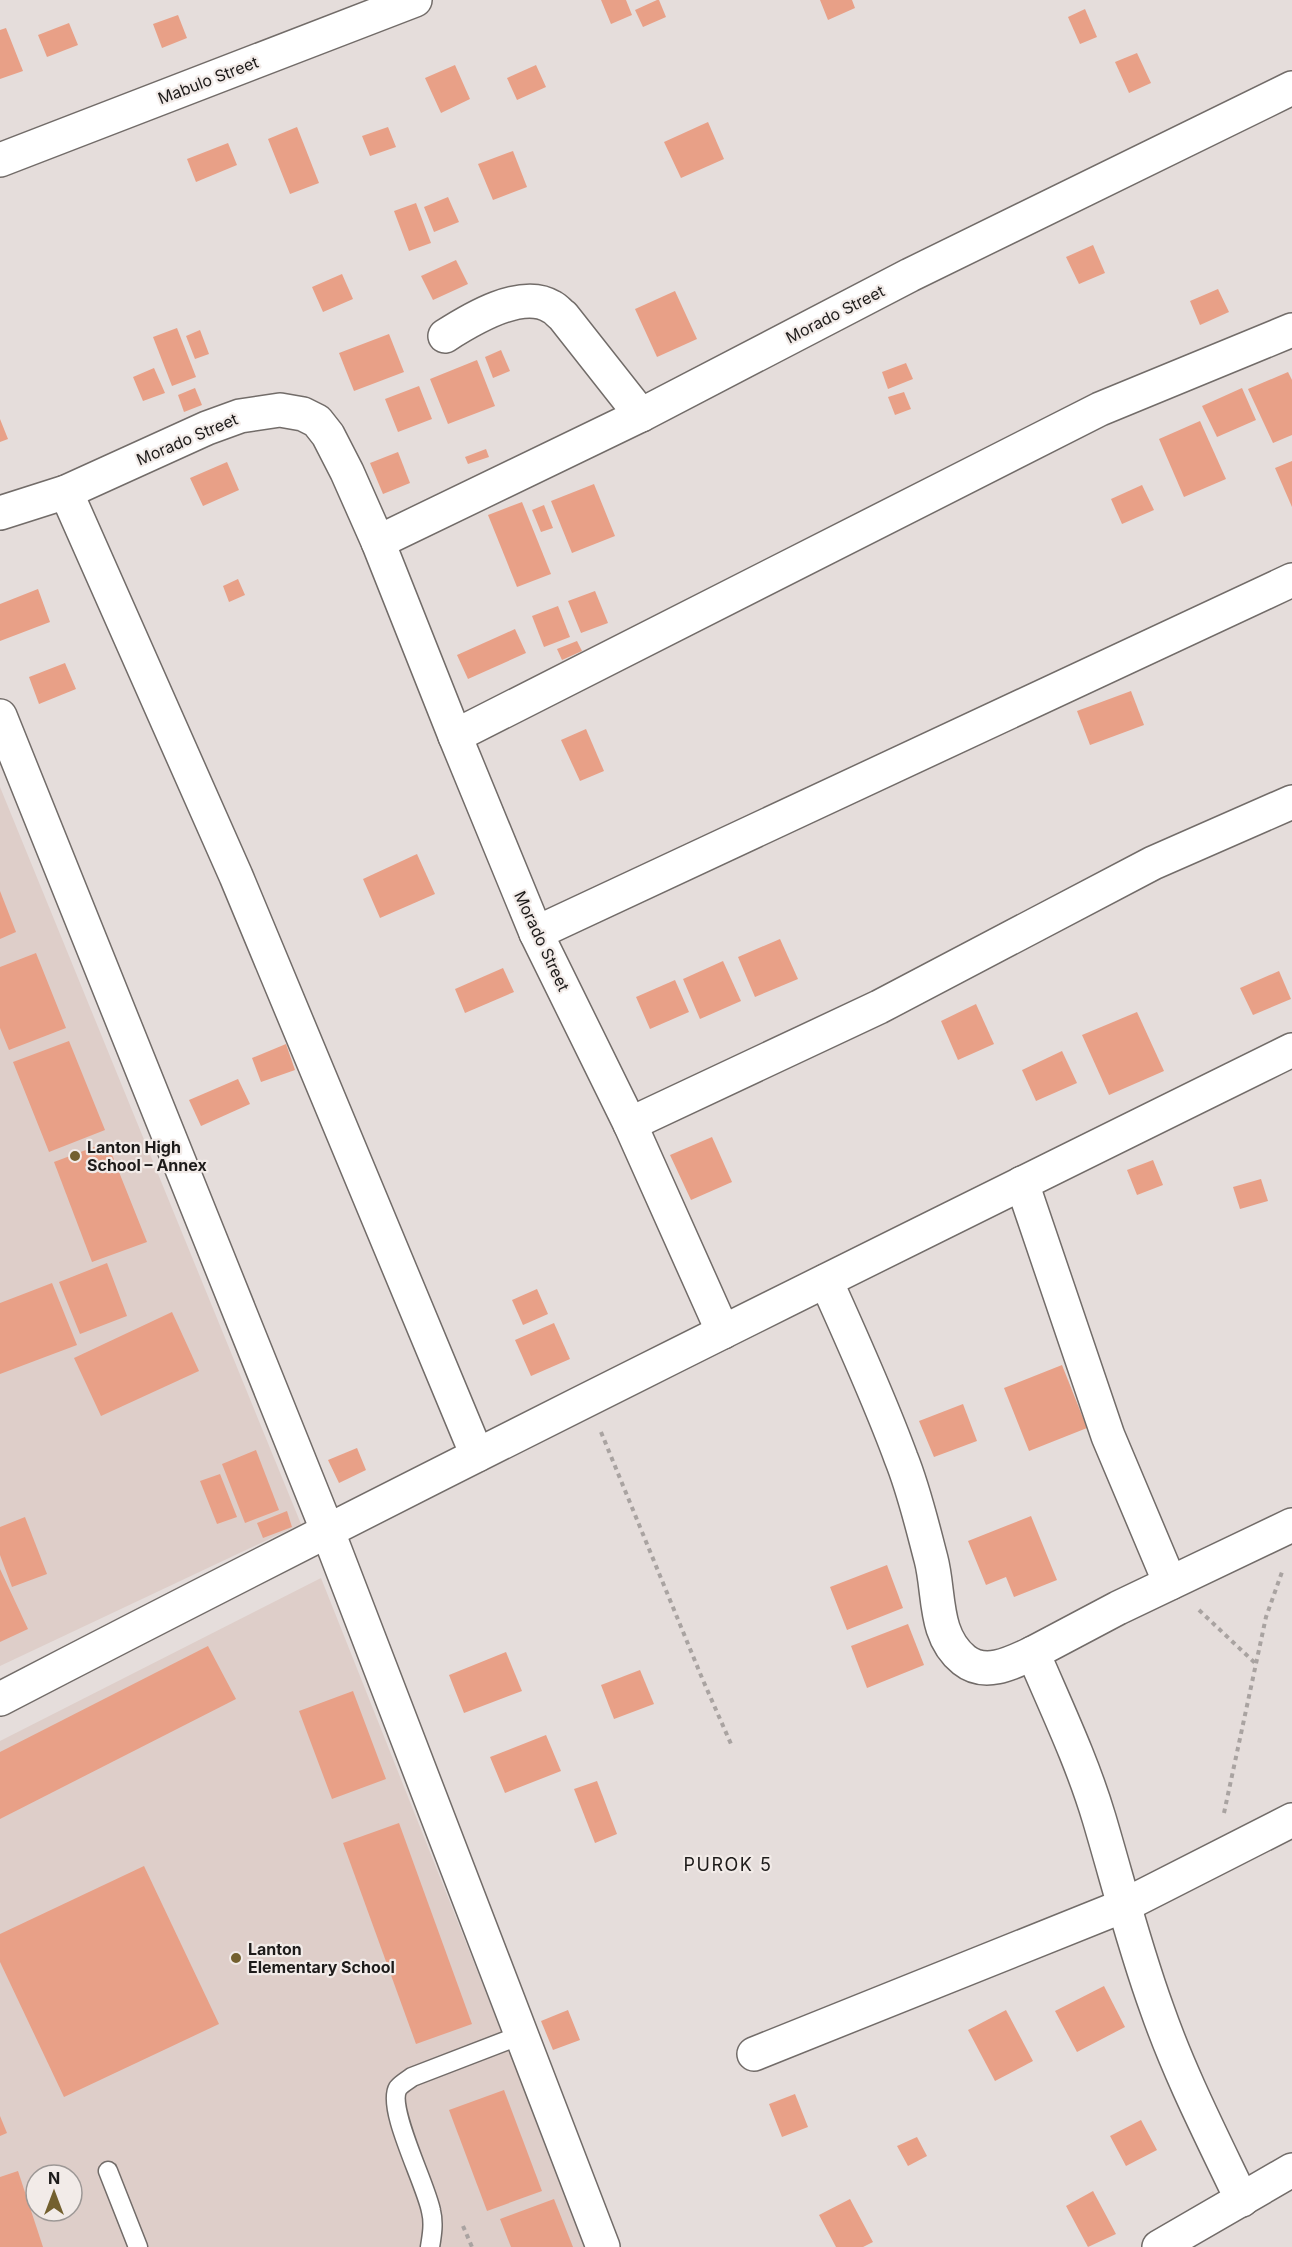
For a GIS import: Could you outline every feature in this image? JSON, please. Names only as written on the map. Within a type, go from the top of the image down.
[{"type":"street","name":"Mabulo Street","points":[[0,160],[415,0]]},
{"type":"street","name":"Morado Street","points":[[378,542],[641,415],[910,275],[1292,88]]},
{"type":"street","points":[[445,336],[473,318],[522,301],[551,306],[562,316],[641,415]]},
{"type":"street","points":[[455,736],[1100,409],[1292,330]]},
{"type":"street","name":"Morado Street","points":[[0,513],[66,492],[207,428],[240,416],[280,410],[303,414],[317,421],[328,435],[378,542],[536,933],[630,1124],[723,1332]]},
{"type":"street","points":[[66,492],[236,876],[477,1455]]},
{"type":"street","points":[[536,933],[1292,580]]},
{"type":"street","points":[[0,716],[328,1532],[603,2247]]},
{"type":"street","points":[[630,1124],[879,1007],[1153,863],[1292,802]]},
{"type":"street","points":[[0,1699],[477,1455],[1292,1050]]},
{"type":"street","points":[[1022,1183],[1108,1436],[1170,1583]]},
{"type":"street","points":[[826,1281],[902,1460],[932,1562],[942,1629],[955,1651],[965,1661],[975,1666],[989,1668],[1005,1666],[1292,1525]]},
{"type":"street","points":[[1033,1653],[1077,1756],[1099,1816],[1123,1906],[1157,2010],[1195,2103],[1242,2200]]},
{"type":"street","points":[[754,2054],[1123,1906],[1292,1820]]},
{"type":"street","points":[[1159,2247],[1292,2170]]},
{"type":"lane","points":[[430,2247],[433,2229],[432,2213],[426,2190],[398,2119],[394,2103],[398,2088],[412,2077],[521,2035]]},
{"type":"lane","points":[[108,2171],[138,2247]]},
{"type":"path","points":[[588,1401],[731,1744]]},
{"type":"path","points":[[1213,1860],[1266,1617],[1282,1570]]},
{"type":"path","points":[[1170,1583],[1256,1663]]},
{"type":"path","points":[[458,2215],[472,2247]]},
{"type":"shaded area","name":"Lanton High School – Annex","points":[[0,787],[301,1524],[0,1666]]},
{"type":"shaded area","name":"Lanton Elementary School","points":[[321,1578],[587,2247],[0,2247],[0,1741]]},
{"type":"building","points":[[601,0],[626,0],[632,15],[611,24]]},
{"type":"building","points":[[657,0],[666,17],[643,27],[635,10]]},
{"type":"building","points":[[820,0],[852,0],[855,8],[828,20]]},
{"type":"building","points":[[1085,9],[1097,37],[1080,44],[1068,17]]},
{"type":"building","points":[[178,15],[187,38],[162,48],[153,24]]},
{"type":"building","points":[[69,23],[78,45],[47,57],[38,35]]},
{"type":"building","points":[[6,28],[23,71],[0,79],[0,30]]},
{"type":"building","points":[[1137,53],[1151,83],[1129,93],[1115,62]]},
{"type":"building","points":[[455,65],[470,99],[441,113],[425,78]]},
{"type":"building","points":[[536,65],[546,87],[517,100],[507,78]]},
{"type":"building","points":[[708,122],[724,159],[681,178],[664,142]]},
{"type":"building","points":[[297,127],[319,183],[290,194],[268,139]]},
{"type":"building","points":[[388,127],[396,147],[370,156],[362,136]]},
{"type":"building","points":[[228,143],[237,165],[196,182],[187,159]]},
{"type":"building","points":[[513,151],[527,187],[493,200],[478,164]]},
{"type":"building","points":[[448,197],[459,222],[434,232],[424,207]]},
{"type":"building","points":[[416,203],[431,243],[409,251],[394,211]]},
{"type":"building","points":[[1093,245],[1105,273],[1079,284],[1066,257]]},
{"type":"building","points":[[456,260],[468,284],[433,300],[421,276]]},
{"type":"building","points":[[342,274],[353,299],[323,312],[312,287]]},
{"type":"building","points":[[1218,289],[1229,312],[1200,325],[1190,301]]},
{"type":"building","points":[[675,291],[697,339],[657,357],[635,309]]},
{"type":"building","points":[[177,328],[196,377],[172,386],[153,337]]},
{"type":"building","points":[[200,330],[209,354],[195,359],[186,336]]},
{"type":"building","points":[[389,334],[404,372],[354,391],[339,353]]},
{"type":"building","points":[[501,350],[510,371],[493,378],[485,357]]},
{"type":"building","points":[[477,360],[495,406],[448,424],[430,379]]},
{"type":"building","points":[[906,363],[913,379],[888,389],[882,372]]},
{"type":"building","points":[[154,368],[165,393],[143,401],[133,377]]},
{"type":"building","points":[[1288,372],[1292,380],[1292,435],[1273,443],[1248,389]]},
{"type":"building","points":[[419,386],[432,419],[398,432],[385,399]]},
{"type":"building","points":[[195,388],[202,405],[184,412],[178,395]]},
{"type":"building","points":[[1242,388],[1256,420],[1217,437],[1202,406]]},
{"type":"building","points":[[904,392],[911,409],[895,415],[888,397]]},
{"type":"building","points":[[0,419],[8,439],[0,442]]},
{"type":"building","points":[[1200,421],[1226,479],[1184,497],[1159,439]]},
{"type":"building","points":[[486,449],[489,457],[468,464],[465,457]]},
{"type":"building","points":[[398,452],[410,483],[383,494],[370,463]]},
{"type":"building","points":[[1292,461],[1292,507],[1275,468]]},
{"type":"building","points":[[227,462],[239,490],[203,506],[190,478]]},
{"type":"building","points":[[594,484],[615,536],[572,553],[551,501]]},
{"type":"building","points":[[1142,485],[1154,510],[1122,524],[1111,499]]},
{"type":"building","points":[[522,502],[551,574],[517,587],[488,515]]},
{"type":"building","points":[[544,505],[553,528],[541,532],[532,510]]},
{"type":"building","points":[[238,579],[245,595],[229,602],[223,586]]},
{"type":"building","points":[[38,589],[50,622],[0,641],[0,604]]},
{"type":"building","points":[[595,591],[608,623],[581,633],[568,601]]},
{"type":"building","points":[[558,606],[570,637],[544,647],[532,616]]},
{"type":"building","points":[[515,629],[526,653],[468,679],[457,655]]},
{"type":"building","points":[[577,641],[582,651],[562,660],[557,649]]},
{"type":"building","points":[[65,663],[76,689],[39,704],[29,677]]},
{"type":"building","points":[[1131,691],[1144,725],[1090,745],[1077,711]]},
{"type":"building","points":[[586,729],[604,771],[580,781],[561,740]]},
{"type":"building","points":[[417,854],[435,894],[380,918],[363,879]]},
{"type":"building","points":[[0,891],[16,932],[0,939]]},
{"type":"building","points":[[780,939],[798,979],[755,997],[738,957]]},
{"type":"building","points":[[36,953],[66,1028],[9,1050],[0,1028],[0,967]]},
{"type":"building","points":[[723,961],[741,1001],[700,1019],[683,979]]},
{"type":"building","points":[[503,968],[514,992],[465,1013],[455,989]]},
{"type":"building","points":[[1279,971],[1291,999],[1253,1015],[1240,988]]},
{"type":"building","points":[[675,980],[689,1012],[650,1029],[636,997]]},
{"type":"building","points":[[976,1004],[994,1044],[958,1060],[941,1021]]},
{"type":"building","points":[[1137,1012],[1164,1071],[1109,1095],[1082,1035]]},
{"type":"building","points":[[69,1041],[105,1130],[49,1152],[13,1062]]},
{"type":"building","points":[[286,1044],[295,1070],[261,1082],[252,1058]]},
{"type":"building","points":[[1062,1051],[1077,1083],[1036,1101],[1022,1070]]},
{"type":"building","points":[[238,1079],[250,1104],[201,1126],[189,1100]]},
{"type":"building","points":[[712,1137],[732,1182],[691,1200],[670,1155]]},
{"type":"building","points":[[107,1142],[147,1242],[92,1262],[54,1162]]},
{"type":"building","points":[[1153,1160],[1163,1185],[1137,1195],[1127,1170]]},
{"type":"building","points":[[1261,1179],[1268,1201],[1240,1209],[1233,1187]]},
{"type":"building","points":[[107,1263],[127,1316],[80,1334],[59,1282]]},
{"type":"building","points":[[52,1283],[77,1345],[0,1374],[0,1303]]},
{"type":"building","points":[[537,1289],[548,1314],[523,1325],[512,1300]]},
{"type":"building","points":[[172,1312],[199,1371],[101,1416],[74,1358]]},
{"type":"building","points":[[554,1323],[570,1359],[531,1376],[515,1340]]},
{"type":"building","points":[[1062,1365],[1087,1428],[1029,1451],[1004,1388]]},
{"type":"building","points":[[963,1404],[977,1441],[934,1457],[919,1421]]},
{"type":"building","points":[[357,1448],[366,1470],[339,1483],[328,1460]]},
{"type":"building","points":[[256,1450],[279,1510],[245,1523],[222,1464]]},
{"type":"building","points":[[220,1474],[237,1517],[217,1524],[200,1481]]},
{"type":"building","points":[[287,1511],[292,1527],[263,1538],[257,1523]]},
{"type":"building","points":[[1031,1516],[1057,1580],[1014,1597],[1006,1577],[986,1585],[968,1541]]},
{"type":"building","points":[[25,1517],[47,1574],[12,1587],[0,1555],[0,1527]]},
{"type":"building","points":[[887,1565],[903,1608],[847,1630],[830,1587]]},
{"type":"building","points":[[0,1569],[28,1629],[0,1642]]},
{"type":"building","points":[[908,1624],[924,1665],[867,1688],[851,1646]]},
{"type":"building","points":[[208,1646],[236,1699],[0,1819],[0,1752]]},
{"type":"building","points":[[506,1652],[522,1691],[464,1713],[449,1675]]},
{"type":"building","points":[[640,1670],[654,1704],[614,1719],[601,1685]]},
{"type":"building","points":[[353,1691],[386,1779],[332,1799],[299,1711]]},
{"type":"building","points":[[546,1735],[561,1771],[505,1793],[490,1757]]},
{"type":"building","points":[[597,1781],[617,1834],[595,1843],[574,1789]]},
{"type":"building","points":[[399,1823],[472,2024],[416,2044],[343,1843]]},
{"type":"building","points":[[144,1866],[219,2024],[64,2097],[0,1962],[0,1934]]},
{"type":"building","points":[[1104,1986],[1125,2027],[1077,2052],[1055,2011]]},
{"type":"building","points":[[568,2010],[580,2040],[553,2050],[541,2021]]},
{"type":"building","points":[[1006,2010],[1033,2061],[995,2081],[968,2030]]},
{"type":"building","points":[[504,2090],[542,2191],[487,2211],[449,2110]]},
{"type":"building","points":[[795,2094],[808,2127],[782,2137],[769,2104]]},
{"type":"building","points":[[0,2116],[7,2133],[0,2136]]},
{"type":"building","points":[[1141,2120],[1157,2150],[1126,2166],[1110,2136]]},
{"type":"building","points":[[917,2137],[927,2156],[908,2166],[897,2146]]},
{"type":"building","points":[[18,2171],[24,2189],[24,2223],[35,2223],[43,2247],[0,2247],[0,2177]]},
{"type":"building","points":[[1093,2191],[1116,2234],[1088,2247],[1066,2206]]},
{"type":"building","points":[[554,2199],[573,2247],[511,2247],[500,2219]]},
{"type":"building","points":[[850,2199],[873,2242],[863,2247],[836,2247],[819,2215]]},
{"type":"place","name":"Lanton High School – Annex","points":[[75,1156]]},
{"type":"place","name":"Lanton Elementary School","points":[[236,1958]]},
{"type":"district","name":"PUROK 5","points":[[728,1864]]}]
